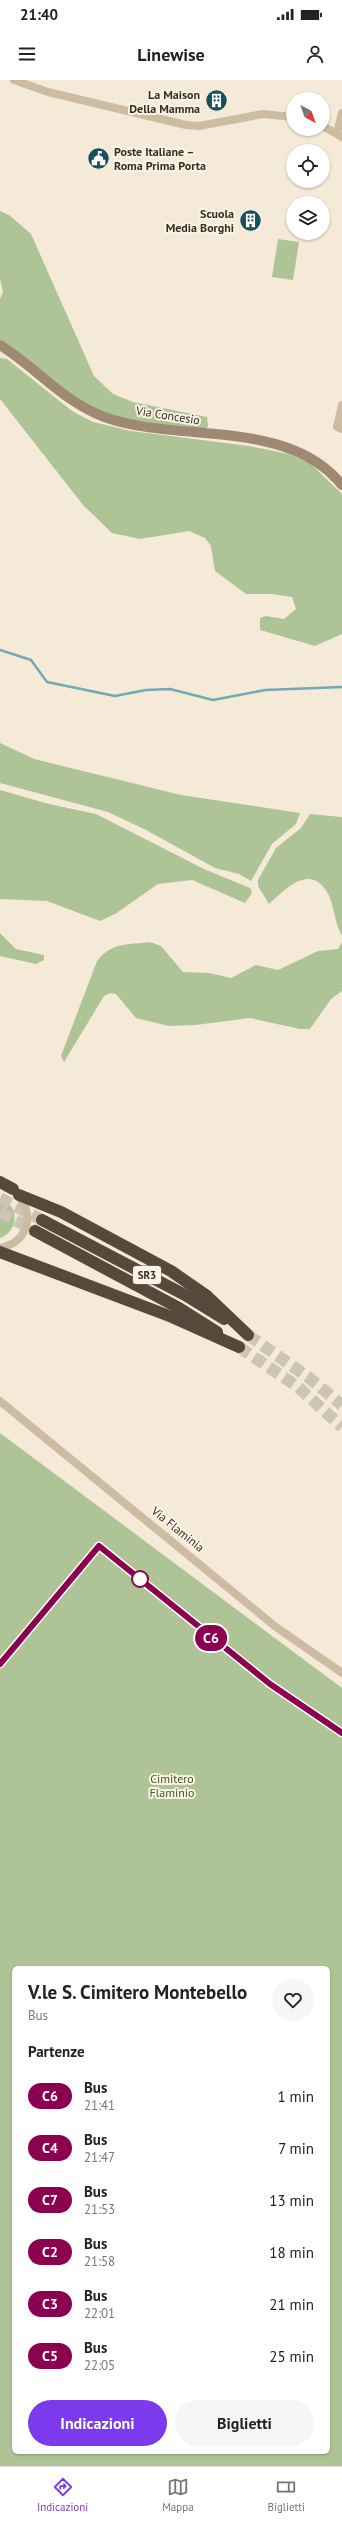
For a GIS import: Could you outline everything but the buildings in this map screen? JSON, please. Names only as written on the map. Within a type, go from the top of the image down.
[{"type":"highway","points":[[0,1182],[16,1192]]},
{"type":"highway","name":"SR3","points":[[16,1192],[61,1212],[171,1270],[207,1296],[248,1335],[198,1303],[42,1220]]},
{"type":"highway","name":"SR3","points":[[0,1252],[172,1317],[239,1347],[179,1308],[35,1231]]},
{"type":"street","points":[[14,80],[48,92],[186,125],[199,126],[263,114],[286,117]]},
{"type":"street","points":[[330,130],[339,135],[342,113]]},
{"type":"street","name":"Via Concesio","points":[[0,345],[80,407],[108,418],[145,425],[282,444],[316,460],[342,485]]},
{"type":"street","points":[[342,405],[338,427],[342,428]]},
{"type":"street","points":[[0,1186],[16,1192],[28,1213],[26,1230],[17,1240],[0,1248]]},
{"type":"street","name":"Via Flaminia","points":[[0,1401],[276,1626],[342,1673]]},
{"type":"green space","points":[[0,211],[9,215],[31,234],[94,376],[113,394],[133,402],[207,417],[208,426],[205,431],[130,420],[101,412],[78,400],[23,356],[0,340],[0,299],[3,292],[0,279]]},
{"type":"green space","points":[[278,239],[299,242],[293,280],[272,277]]},
{"type":"green space","points":[[0,358],[7,359],[72,411],[93,422],[131,431],[249,446],[289,454],[310,463],[342,494],[342,634],[315,646],[260,630],[260,618],[266,616],[284,619],[296,609],[292,597],[272,594],[246,594],[215,571],[211,546],[205,538],[189,531],[140,539],[112,533],[83,505],[0,399]]},
{"type":"green space","points":[[0,743],[34,759],[181,795],[300,813],[296,824],[272,844],[251,881],[239,874],[215,868],[146,830],[108,812],[0,783]]},
{"type":"green space","points":[[0,790],[49,804],[96,814],[204,869],[250,888],[252,893],[245,903],[192,880],[158,884],[115,914],[100,921],[47,901],[0,899]]},
{"type":"green space","points":[[310,814],[342,817],[342,936],[337,925],[329,896],[320,884],[313,880],[305,879],[297,882],[282,892],[269,904],[258,886],[258,880],[276,848],[301,828]]},
{"type":"green space","points":[[0,933],[16,949],[44,955],[44,960],[36,964],[0,956]]},
{"type":"green space","points":[[150,942],[161,946],[183,972],[209,973],[231,978],[256,965],[278,970],[318,951],[338,949],[342,942],[342,991],[331,999],[310,1029],[300,1029],[250,1018],[196,1025],[169,1026],[136,1018],[116,994],[110,993],[104,996],[64,1062],[61,1056],[97,961],[108,950],[114,947]]},
{"type":"green space","points":[[0,1199],[7,1202],[11,1206],[15,1218],[11,1230],[0,1238]]},
{"type":"green space","name":"Cimitero Flaminio","points":[[0,1433],[342,1688],[342,2466],[0,2466]]},
{"type":"waterway","points":[[0,650],[31,660],[47,682],[115,696],[146,690],[170,689],[213,700],[265,690],[342,687]]},
{"type":"tunnel","points":[[0,1198],[42,1220]]},
{"type":"tunnel","points":[[0,1212],[35,1231]]},
{"type":"tunnel","points":[[248,1335],[308,1377],[342,1405]]},
{"type":"tunnel","points":[[239,1347],[298,1387],[342,1427]]},
{"type":"bus line","name":"C6","points":[[0,1664],[99,1546],[216,1642],[270,1684],[342,1733]]},
{"type":"place","name":"La Maison Della Mamma","points":[[216,101]]},
{"type":"place","name":"Poste Italiane – Roma Prima Porta","points":[[98,158]]},
{"type":"place","name":"Scuola Media Borghi","points":[[250,220]]}]
